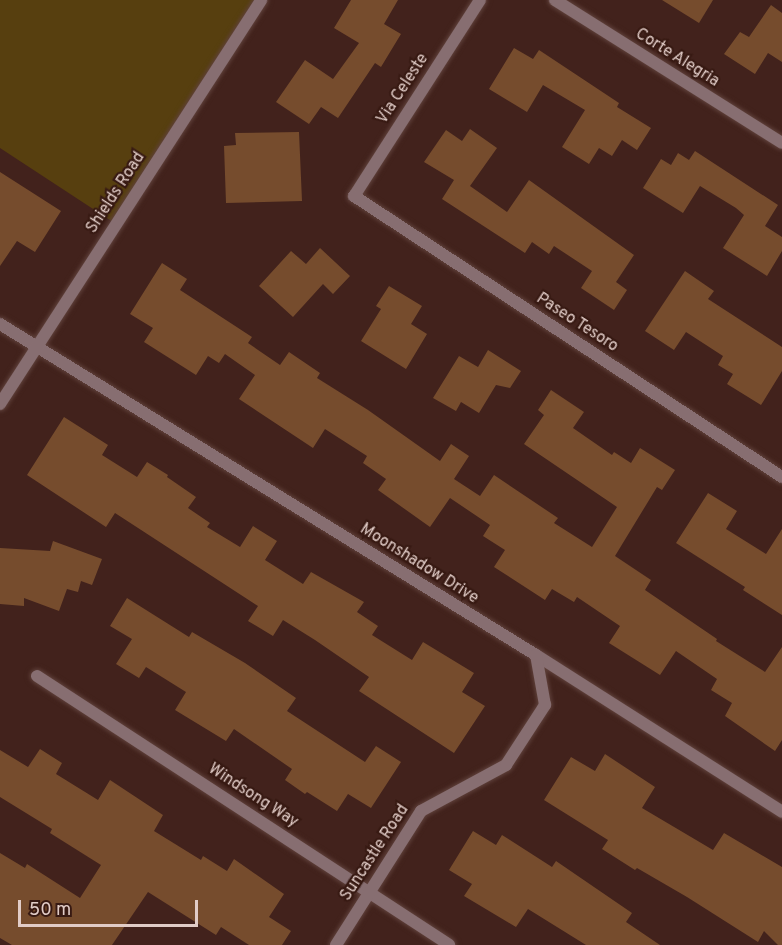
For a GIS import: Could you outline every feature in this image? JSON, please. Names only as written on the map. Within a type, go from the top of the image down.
[{"type":"street","name":"Shields Road","points":[[0,404],[261,0]]},
{"type":"street","name":"Via Celeste","points":[[354,196],[480,0]]},
{"type":"street","name":"Corte Alegria","points":[[555,0],[782,143]]},
{"type":"street","name":"Paseo Tesoro","points":[[354,196],[782,477]]},
{"type":"street","name":"Moonshadow Drive","points":[[0,324],[536,655],[782,812]]},
{"type":"street","name":"Suncastle Road","points":[[336,945],[421,811],[506,765],[545,705],[536,655]]},
{"type":"street","name":"Windsong Way","points":[[37,676],[449,945]]},
{"type":"shaded area","points":[[0,0],[261,0],[116,224],[0,148]]},
{"type":"building","points":[[351,0],[398,0],[384,24],[401,34],[381,67],[375,63],[338,118],[321,107],[309,124],[276,102],[305,60],[333,79],[359,43],[334,28]]},
{"type":"building","points":[[662,0],[713,0],[699,23]]},
{"type":"building","points":[[771,5],[782,13],[782,62],[768,53],[755,74],[724,54],[740,32],[749,37]]},
{"type":"building","points":[[514,48],[533,59],[539,50],[619,103],[617,107],[651,128],[637,150],[622,140],[612,156],[599,148],[589,164],[562,147],[585,110],[543,85],[527,112],[489,89]]},
{"type":"building","points":[[470,129],[497,148],[470,186],[507,212],[529,180],[634,255],[616,282],[627,290],[614,310],[581,288],[592,271],[554,246],[549,254],[532,242],[525,253],[442,199],[454,180],[424,162],[446,130],[462,141]]},
{"type":"building","points":[[299,132],[302,201],[226,203],[224,146],[236,145],[235,133]]},
{"type":"building","points":[[695,151],[778,205],[765,226],[782,237],[782,251],[767,276],[723,248],[744,215],[736,208],[700,186],[683,213],[643,188],[661,159],[671,165],[678,153],[689,160]]},
{"type":"building","points":[[0,172],[61,211],[35,252],[17,241],[0,266]]},
{"type":"building","points":[[320,248],[350,276],[333,294],[323,284],[293,317],[259,286],[291,251],[306,264]]},
{"type":"building","points":[[162,263],[187,279],[180,290],[252,337],[248,343],[280,365],[289,352],[320,373],[317,378],[368,410],[440,461],[451,444],[469,456],[454,479],[480,496],[494,475],[558,518],[554,523],[592,547],[617,507],[524,444],[544,415],[538,410],[551,390],[584,412],[573,428],[612,455],[614,452],[631,463],[640,448],[675,470],[662,490],[657,487],[615,556],[651,580],[645,590],[717,639],[716,641],[765,672],[782,647],[782,740],[775,751],[725,716],[732,703],[711,690],[717,679],[676,651],[660,675],[609,643],[620,626],[577,597],[574,602],[552,589],[545,600],[494,567],[505,550],[483,536],[490,525],[450,498],[430,527],[378,490],[386,479],[363,463],[367,456],[325,429],[313,448],[239,399],[255,375],[225,354],[219,363],[208,356],[196,375],[144,342],[153,328],[130,314]]},
{"type":"building","points":[[685,271],[714,291],[708,299],[782,347],[782,371],[761,405],[727,384],[733,374],[718,365],[723,356],[686,332],[674,350],[645,331]]},
{"type":"building","points":[[389,286],[422,306],[411,324],[427,334],[406,369],[361,341],[381,309],[376,306]]},
{"type":"building","points":[[488,350],[521,371],[510,388],[496,385],[479,413],[461,402],[456,411],[433,398],[459,356],[478,367]]},
{"type":"building","points":[[64,417],[108,445],[102,455],[137,477],[147,462],[168,475],[167,477],[196,497],[188,508],[210,523],[207,527],[240,547],[253,526],[277,541],[265,560],[303,584],[311,572],[364,602],[357,612],[378,626],[372,635],[412,660],[423,642],[474,673],[462,692],[485,706],[454,753],[359,691],[369,677],[315,640],[283,620],[273,636],[248,621],[258,606],[115,513],[106,527],[27,475]]},
{"type":"building","points":[[708,493],[737,511],[726,529],[766,554],[782,529],[782,615],[743,590],[745,587],[676,543]]},
{"type":"building","points":[[53,541],[102,559],[92,585],[81,581],[78,592],[67,589],[59,611],[24,598],[24,606],[0,604],[0,548],[50,551]]},
{"type":"building","points":[[127,598],[189,637],[192,632],[245,663],[296,698],[287,711],[365,762],[376,746],[401,762],[371,808],[348,794],[337,811],[307,792],[305,794],[285,780],[292,769],[234,729],[226,741],[175,710],[186,692],[146,667],[139,678],[116,664],[132,639],[110,626]]},
{"type":"building","points":[[40,749],[62,763],[56,774],[98,800],[110,780],[163,815],[154,831],[201,860],[203,856],[227,871],[234,859],[284,894],[269,917],[291,931],[282,945],[249,945],[221,927],[216,935],[148,892],[112,945],[12,945],[0,938],[0,853],[25,868],[27,864],[80,898],[101,865],[50,833],[52,829],[0,797],[0,750],[28,767]]},
{"type":"building","points":[[605,754],[655,787],[642,808],[713,850],[724,833],[782,867],[782,945],[778,945],[764,931],[758,942],[687,897],[637,868],[635,870],[602,849],[608,840],[544,800],[571,757],[595,771]]},
{"type":"building","points":[[473,831],[496,845],[502,835],[552,867],[556,861],[632,913],[626,922],[660,945],[586,945],[528,909],[516,927],[464,896],[472,884],[449,870]]}]
